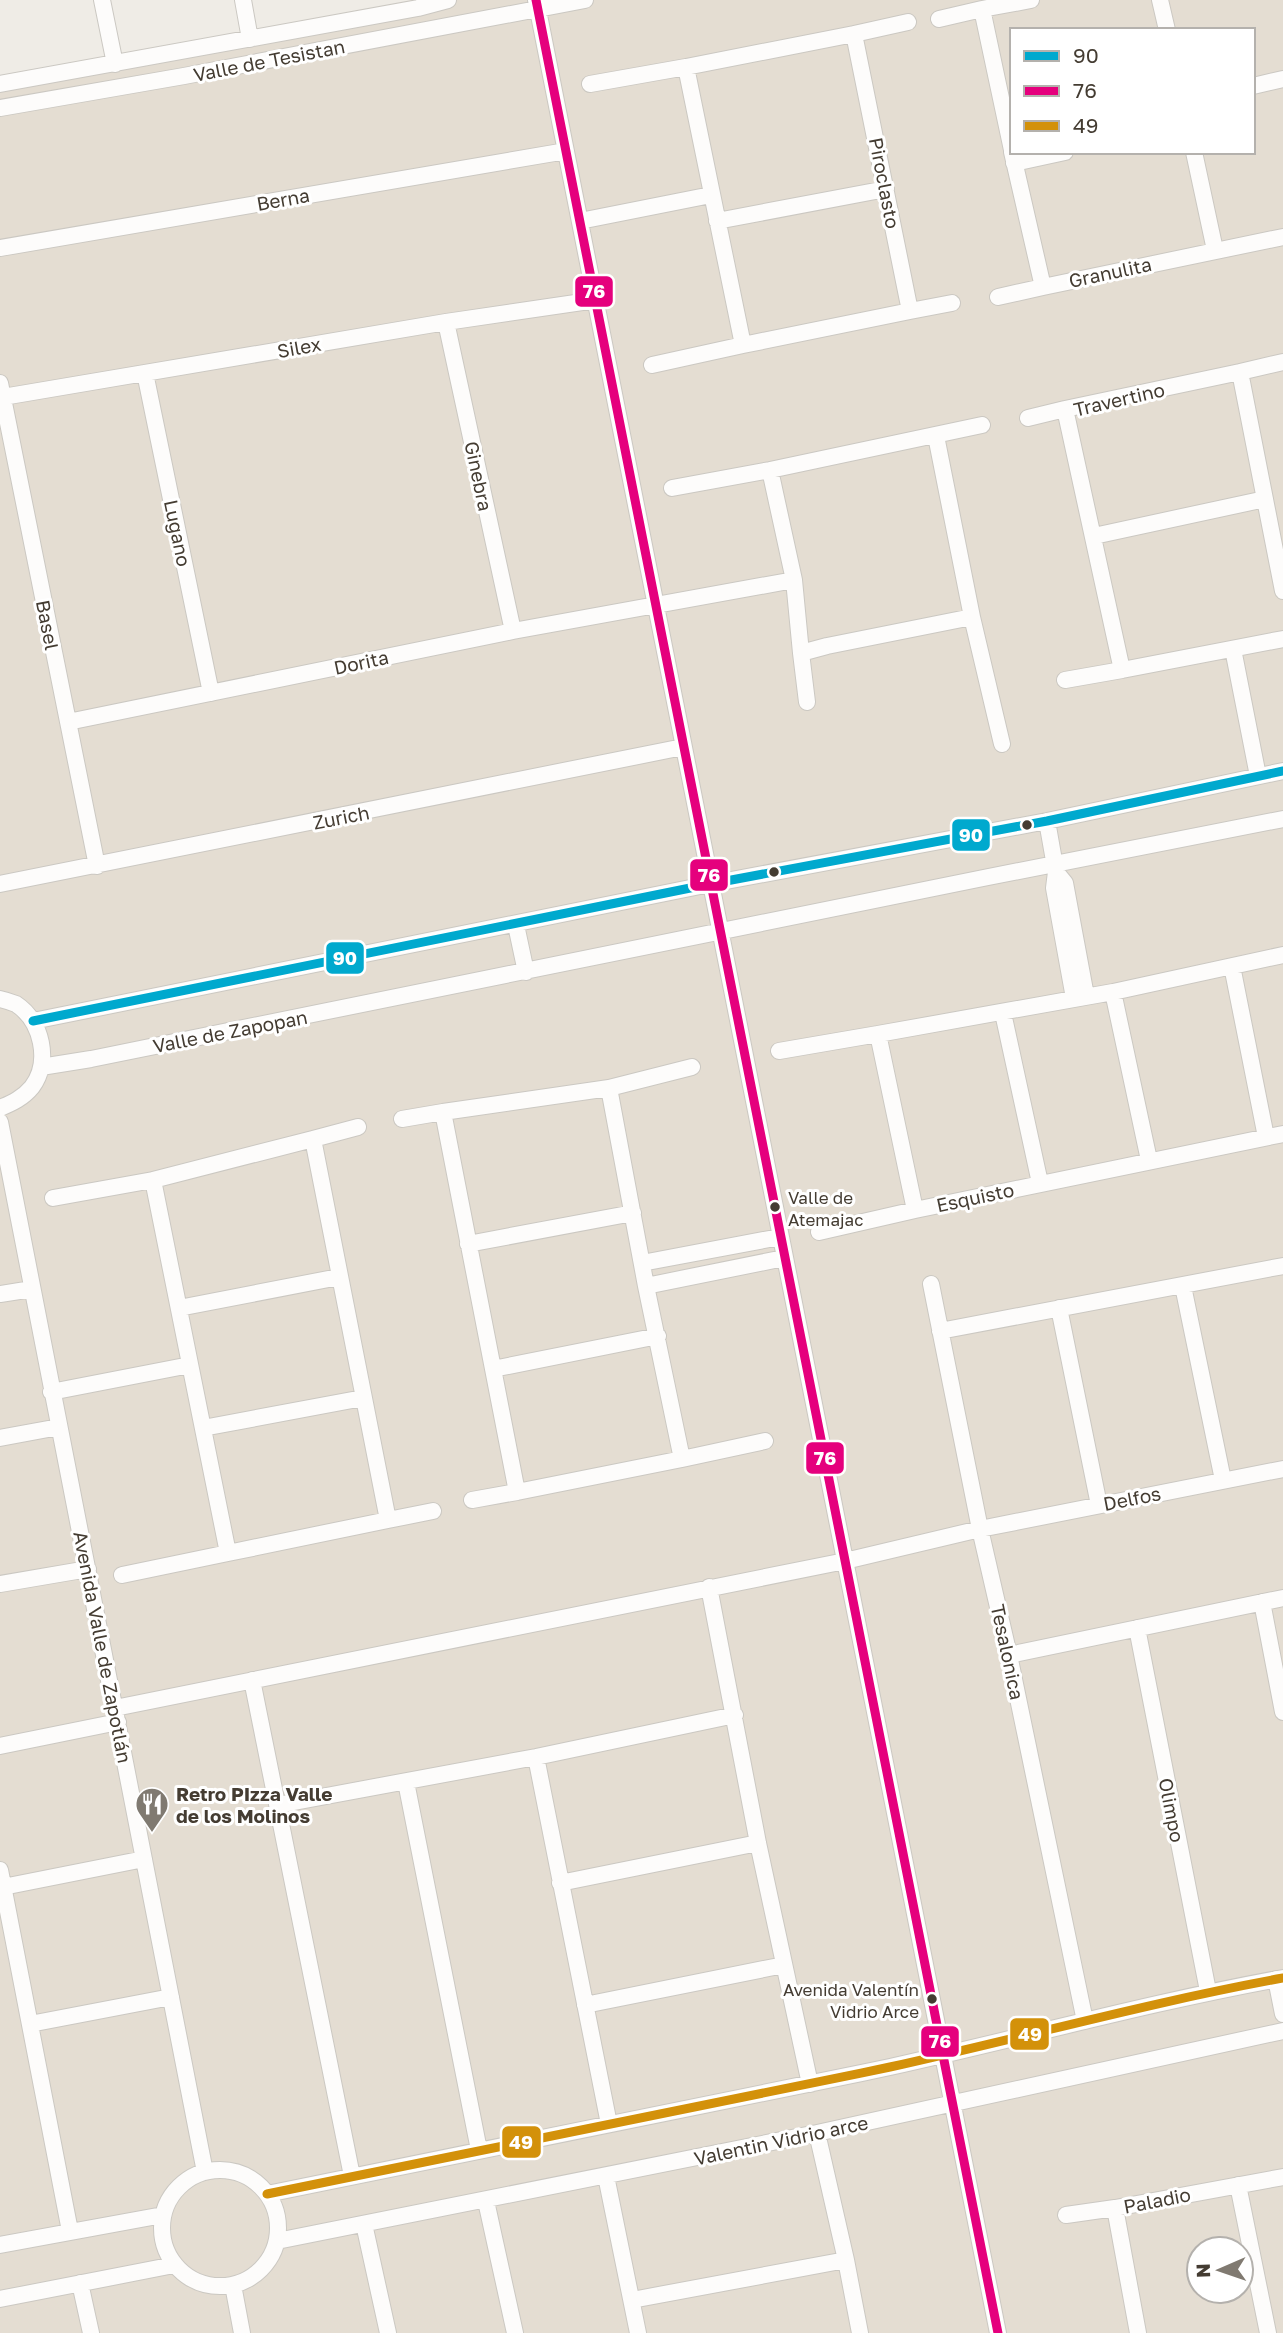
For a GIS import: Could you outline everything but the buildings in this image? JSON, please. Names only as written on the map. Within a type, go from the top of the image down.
[{"type":"street","points":[[102,0],[115,64]]},
{"type":"street","points":[[243,0],[250,39]]},
{"type":"street","points":[[0,84],[250,39],[382,7],[448,0]]},
{"type":"street","name":"Valle de Tesistan","points":[[0,108],[198,74],[537,5],[584,0]]},
{"type":"street","points":[[939,19],[1031,0]]},
{"type":"street","points":[[1160,0],[1167,28]]},
{"type":"street","points":[[537,5],[998,2333]]},
{"type":"street","name":"Granulita","points":[[982,9],[1010,141]]},
{"type":"street","points":[[590,84],[908,22]]},
{"type":"street","name":"Piroclasto","points":[[855,34],[910,311]]},
{"type":"street","points":[[686,67],[743,345]]},
{"type":"street","points":[[1255,86],[1283,79]]},
{"type":"street","name":"Berna","points":[[0,248],[566,150]]},
{"type":"street","points":[[1194,154],[1215,250]]},
{"type":"street","name":"Granulita","points":[[1013,155],[1042,287],[1283,237]]},
{"type":"street","points":[[717,221],[886,189]]},
{"type":"street","points":[[580,221],[711,195]]},
{"type":"street","points":[[998,297],[1042,287]]},
{"type":"street","name":"Silex","points":[[1,390],[145,373],[446,321],[596,300]]},
{"type":"street","points":[[652,365],[952,303]]},
{"type":"street","name":"Ginebra","points":[[446,321],[513,631]]},
{"type":"street","name":"Travertino","points":[[1122,670],[1065,409],[1283,362]]},
{"type":"street","points":[[1240,372],[1283,591]]},
{"type":"street","name":"Lugano","points":[[145,373],[211,693]]},
{"type":"street","name":"Basel","points":[[1,390],[97,866]]},
{"type":"street","points":[[1028,418],[1065,409]]},
{"type":"street","points":[[672,488],[982,425]]},
{"type":"street","points":[[936,436],[972,617],[1002,744]]},
{"type":"street","points":[[771,470],[794,580],[807,702]]},
{"type":"street","points":[[1094,536],[1265,499]]},
{"type":"street","name":"Dorita","points":[[68,722],[513,631],[794,580]]},
{"type":"street","points":[[801,653],[972,617]]},
{"type":"street","points":[[1065,680],[1283,639]]},
{"type":"street","points":[[1233,649],[1258,776]]},
{"type":"street","name":"Zurich","points":[[0,884],[683,747]]},
{"type":"street","points":[[33,1021],[710,884],[1047,821],[1283,771]]},
{"type":"street","name":"Valle de Zapopan","points":[[41,1067],[526,972],[720,931],[1055,868],[1283,819]]},
{"type":"street","points":[[1047,821],[1055,868],[1054,888],[1080,997]]},
{"type":"street","points":[[516,925],[526,972]]},
{"type":"street","points":[[779,1051],[1003,1013],[1283,956]]},
{"type":"street","points":[[1232,966],[1275,1135]]},
{"type":"street","points":[[1113,992],[1149,1160]]},
{"type":"street","points":[[0,999],[16,1004],[33,1021],[42,1043],[41,1067],[32,1086],[17,1101],[0,1108]]},
{"type":"street","points":[[1003,1013],[1040,1183]]},
{"type":"street","name":"Esquisto","points":[[878,1034],[915,1210],[1275,1135]]},
{"type":"street","points":[[402,1119],[609,1088],[692,1067]]},
{"type":"street","points":[[609,1088],[682,1459]]},
{"type":"street","points":[[443,1112],[517,1492]]},
{"type":"street","name":"Avenida Valle de Zapotlán","points":[[0,1122],[205,2172]]},
{"type":"street","points":[[53,1198],[153,1180],[358,1126]]},
{"type":"street","points":[[313,1139],[388,1520]]},
{"type":"street","points":[[153,1180],[228,1553]]},
{"type":"street","points":[[819,1232],[915,1210]]},
{"type":"street","points":[[468,1244],[633,1213]]},
{"type":"street","points":[[642,1263],[780,1237]]},
{"type":"street","points":[[646,1286],[784,1258]]},
{"type":"street","points":[[940,1331],[1283,1266]]},
{"type":"street","points":[[179,1308],[339,1277]]},
{"type":"street","name":"Tesalonica","points":[[931,1284],[980,1529],[1085,2021]]},
{"type":"street","points":[[1183,1286],[1223,1480]]},
{"type":"street","points":[[0,1294],[32,1289]]},
{"type":"street","points":[[1059,1308],[1099,1505]]},
{"type":"street","points":[[493,1369],[658,1336]]},
{"type":"street","points":[[51,1392],[190,1365]]},
{"type":"street","points":[[203,1428],[363,1398]]},
{"type":"street","points":[[0,1438],[59,1427]]},
{"type":"street","points":[[472,1500],[765,1441]]},
{"type":"street","name":"Delfos","points":[[0,1746],[252,1680],[845,1561],[980,1529],[1283,1469]]},
{"type":"street","points":[[122,1575],[433,1511]]},
{"type":"street","points":[[0,1584],[88,1569]]},
{"type":"street","points":[[709,1587],[758,1843],[810,2084]]},
{"type":"street","points":[[1009,1655],[1283,1598]]},
{"type":"street","points":[[1262,1602],[1283,1712]]},
{"type":"street","name":"Olimpo","points":[[1137,1628],[1208,1992]]},
{"type":"street","points":[[252,1680],[352,2176]]},
{"type":"street","points":[[278,1805],[536,1757],[735,1715]]},
{"type":"street","points":[[536,1757],[609,2124]]},
{"type":"street","points":[[406,1782],[479,2150]]},
{"type":"street","points":[[560,1883],[758,1843]]},
{"type":"street","points":[[70,2231],[30,2024],[8,1952],[2,1879],[144,1859]]},
{"type":"street","points":[[586,2006],[783,1965]]},
{"type":"street","points":[[267,2194],[810,2084],[1208,1992],[1280,1979],[1283,2014]]},
{"type":"street","points":[[30,2024],[171,1997]]},
{"type":"street","name":"Valentin Vidrio arce","points":[[277,2241],[817,2133],[1283,2031]]},
{"type":"street","points":[[817,2133],[860,2333]]},
{"type":"street","points":[[222,2170],[240,2173],[255,2182],[267,2194],[275,2209],[277,2241],[261,2270],[248,2280],[217,2287],[186,2276],[174,2265],[162,2232],[163,2215],[178,2188],[191,2178],[205,2172],[222,2170]]},
{"type":"street","points":[[606,2176],[638,2333]]},
{"type":"street","name":"Paladio","points":[[1138,2333],[1115,2208],[1283,2177]]},
{"type":"street","points":[[1238,2185],[1268,2333]]},
{"type":"street","points":[[486,2201],[515,2333]]},
{"type":"street","points":[[1066,2215],[1115,2208]]},
{"type":"street","points":[[0,2245],[163,2215]]},
{"type":"street","points":[[364,2224],[387,2333]]},
{"type":"street","points":[[632,2300],[846,2260]]},
{"type":"street","points":[[0,2299],[174,2265]]},
{"type":"street","points":[[80,2283],[90,2333]]},
{"type":"street","points":[[233,2285],[242,2333]]},
{"type":"shaded area","points":[[430,0],[1283,0],[1283,2333],[0,2333],[0,78]]},
{"type":"transit line","name":"76","points":[[536,0],[998,2333]]},
{"type":"transit line","name":"90","points":[[33,1021],[710,884],[1047,821],[1283,771]]},
{"type":"transit line","name":"49","points":[[267,2194],[890,2067],[1135,2009],[1283,1978]]},
{"type":"place","name":"Valle de Atemajac","points":[[775,1207]]},
{"type":"place","name":"Retro PIzza Valle de los Molinos","points":[[152,1834]]},
{"type":"place","name":"Avenida Valentín Vidrio Arce","points":[[932,1999]]}]
